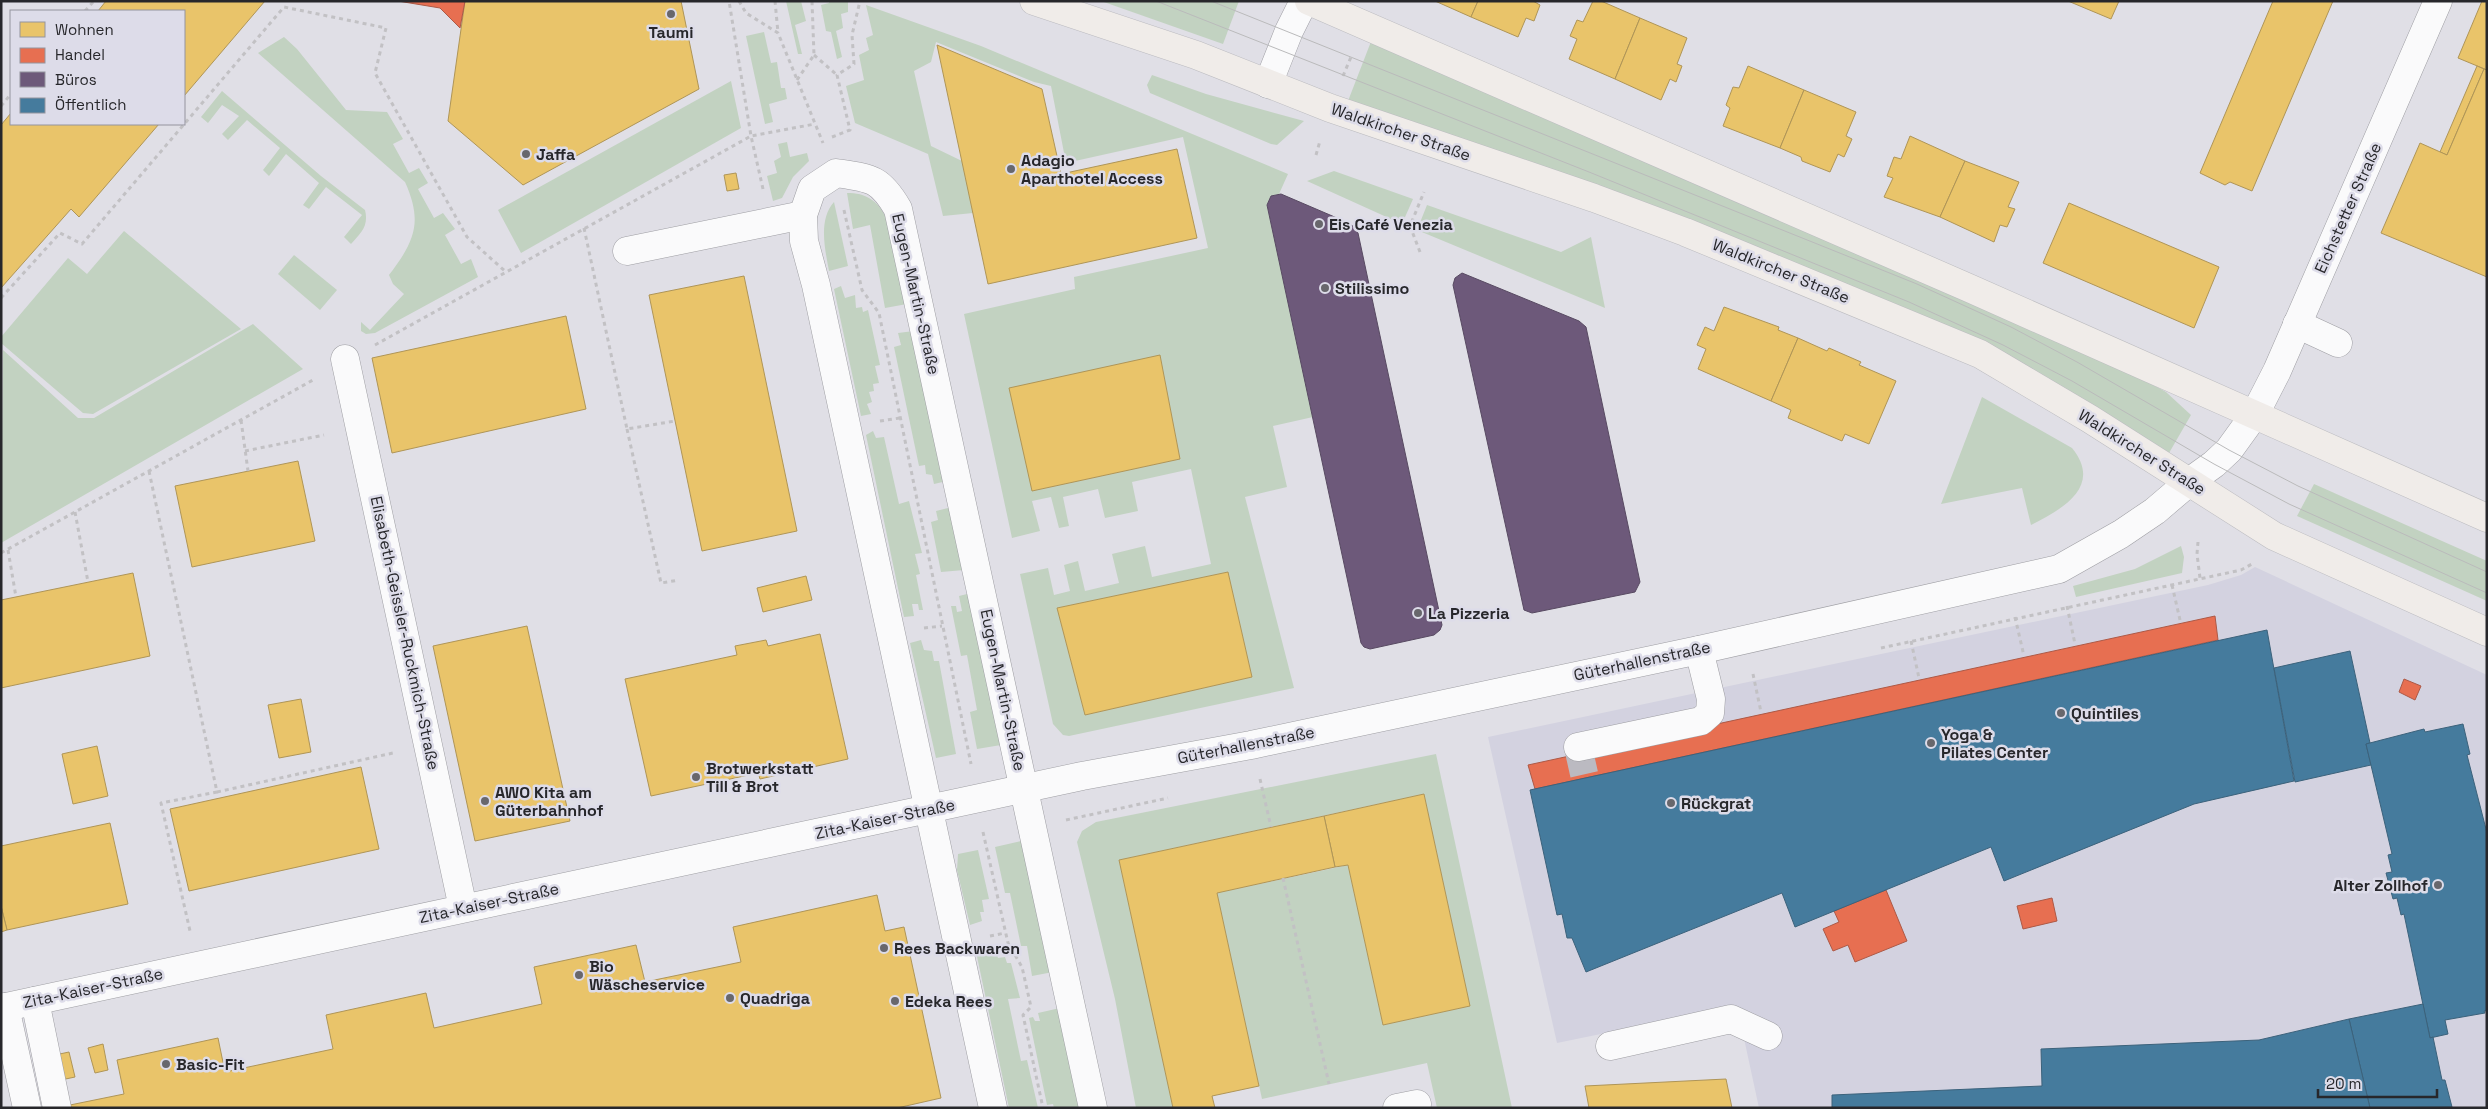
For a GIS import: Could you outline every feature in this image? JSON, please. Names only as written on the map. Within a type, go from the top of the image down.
[{"type":"main road","name":"Waldkircher Straße","points":[[1034,1],[1196,55],[1330,108],[1594,198],[1911,324],[1980,354],[2090,419],[2274,536],[2487,632]]},
{"type":"main road","points":[[1309,1],[2255,414],[2487,518]]},
{"type":"street","points":[[1268,84],[1304,1]]},
{"type":"street","name":"Eichstetter Straße","points":[[2255,414],[2298,324],[2438,1]]},
{"type":"street","name":"Eugen-Martin-Straße","points":[[993,1108],[818,294],[804,241],[803,215],[812,189],[836,174],[868,178],[887,190],[898,210],[1093,1108]]},
{"type":"street","points":[[627,251],[803,215]]},
{"type":"street","points":[[2298,324],[2338,343]]},
{"type":"street","name":"Elisabeth-Geissler-Ruckmich-Straße","points":[[346,360],[463,908]]},
{"type":"street","name":"Güterhallenstraße","points":[[978,799],[1024,788],[1251,745],[1699,650],[2059,569],[2121,534],[2155,512],[2229,450],[2255,414]]},
{"type":"street","points":[[1578,747],[1700,721],[1710,713],[1710,699],[1699,650]]},
{"type":"street","name":"Zita-Kaiser-Straße","points":[[3,1008],[978,799]]},
{"type":"street","points":[[34,1001],[57,1108]]},
{"type":"street","points":[[3,1008],[27,1108]]},
{"type":"street","points":[[1610,1046],[1731,1019],[1768,1036]]},
{"type":"path","points":[[729,1],[751,136],[770,221]]},
{"type":"path","points":[[739,1],[746,13],[778,33]]},
{"type":"path","points":[[775,1],[778,33],[820,135]]},
{"type":"path","points":[[797,80],[814,55],[812,1]]},
{"type":"path","points":[[837,75],[854,64],[852,35],[860,1]]},
{"type":"path","points":[[185,123],[284,7],[386,28],[376,73],[467,237],[506,272]]},
{"type":"path","points":[[814,55],[837,75],[850,130],[822,142]]},
{"type":"path","points":[[1,106],[10,95]]},
{"type":"path","points":[[1,553],[751,136],[815,124]]},
{"type":"path","points":[[1,298],[60,233],[82,244],[183,125]]},
{"type":"path","points":[[1420,252],[1410,226],[1424,192]]},
{"type":"path","points":[[843,206],[862,290],[878,313],[972,768]]},
{"type":"path","points":[[584,228],[661,583],[679,580]]},
{"type":"path","points":[[241,420],[248,471]]},
{"type":"path","points":[[627,429],[675,421]]},
{"type":"path","points":[[245,451],[324,434]]},
{"type":"path","points":[[150,471],[217,792]]},
{"type":"path","points":[[75,512],[88,582]]},
{"type":"path","points":[[2198,542],[2196,554],[2200,578]]},
{"type":"path","points":[[8,550],[16,597]]},
{"type":"path","points":[[2172,585],[2180,620]]},
{"type":"path","points":[[2070,619],[2075,644]]},
{"type":"path","points":[[2018,631],[2024,656]]},
{"type":"path","points":[[1914,655],[1919,678]]},
{"type":"path","points":[[1756,688],[1761,712]]},
{"type":"path","points":[[1251,745],[1271,828]]},
{"type":"path","points":[[198,966],[161,804],[394,753]]},
{"type":"path","points":[[982,828],[1008,943],[1022,967],[1031,1007],[1023,1015],[1043,1108]]},
{"type":"path","points":[[1283,878],[1329,1084]]},
{"type":"shaded area","points":[[2255,567],[2487,675],[2487,1108],[1759,1108],[1737,1006],[1557,1043],[1488,737],[2208,585],[2241,575]]},
{"type":"green space","points":[[786,1],[801,1],[806,21],[795,25],[802,54],[798,54]]},
{"type":"green space","points":[[829,1],[848,1],[848,12],[841,14],[843,28],[836,31],[842,57],[837,59],[831,32],[826,31],[821,5],[829,3]]},
{"type":"green space","points":[[1101,1],[1239,1],[1223,44]]},
{"type":"green space","points":[[866,5],[981,46],[1288,174],[1279,194],[1271,196],[1267,205],[1313,417],[1273,426],[1287,487],[1245,497],[1294,688],[1069,736],[1063,735],[1053,724],[1020,574],[1048,568],[1054,595],[1070,591],[1064,565],[1078,561],[1085,591],[1119,583],[1112,554],[1145,546],[1152,577],[1211,564],[1191,469],[1132,482],[1138,511],[1105,518],[1098,489],[1063,497],[1069,526],[1059,528],[1051,497],[1032,501],[1040,531],[1012,538],[964,314],[1075,289],[1074,277],[1208,248],[1183,137],[1066,163],[1051,86],[1034,82],[936,42],[931,62],[914,71],[931,146],[962,161],[973,213],[943,216],[928,154],[855,123],[846,86],[864,80],[859,55],[869,50],[866,38],[873,35]],"holes":[[[1160,356],[1180,459],[1032,491]],[[1228,572],[1252,677],[1085,715],[1057,608]]]},
{"type":"green space","points":[[764,32],[771,63],[777,62],[781,88],[785,88],[787,99],[769,104],[773,122],[765,124],[746,36]]},
{"type":"green space","points":[[284,37],[297,49],[346,110],[387,112],[403,139],[393,144],[409,173],[419,168],[428,183],[418,189],[434,218],[443,213],[455,229],[445,235],[461,264],[471,259],[478,277],[375,333],[366,334],[361,331],[361,322],[370,330],[404,294],[393,284],[389,275],[405,252],[414,231],[415,220],[411,196],[405,182],[258,53]]},
{"type":"green space","points":[[1372,39],[2100,355],[2166,392],[2191,415],[2169,453],[2045,377],[1348,101]]},
{"type":"green space","points":[[1152,75],[1206,94],[1304,121],[1277,145],[1271,144],[1150,93],[1147,85]]},
{"type":"green space","points":[[731,81],[741,128],[521,253],[498,210]]},
{"type":"green space","points":[[222,91],[321,176],[365,210],[365,225],[361,233],[351,244],[344,237],[362,215],[326,187],[309,209],[303,205],[319,183],[286,154],[269,176],[263,170],[280,148],[247,120],[228,140],[222,134],[239,116],[222,105],[208,123],[201,117]]},
{"type":"green space","points":[[787,142],[790,157],[807,153],[809,161],[793,177],[782,198],[773,201],[767,176],[777,173],[774,161],[781,157],[778,144]]},
{"type":"green space","points":[[1334,171],[1413,199],[1402,224],[1307,181]]},
{"type":"green space","points":[[847,193],[860,194],[869,198],[880,208],[887,219],[897,248],[907,304],[885,308],[870,225],[853,229]]},
{"type":"green space","points":[[834,202],[848,266],[829,271],[824,226],[829,209]]},
{"type":"green space","points":[[1427,205],[1561,252],[1591,237],[1605,308],[1417,230]]},
{"type":"green space","points":[[124,231],[241,329],[93,414],[83,413],[1,343],[1,337],[68,258],[87,274]]},
{"type":"green space","points":[[294,255],[337,290],[320,310],[278,274]]},
{"type":"green space","points":[[841,286],[845,298],[855,295],[856,308],[862,307],[863,312],[868,310],[880,365],[875,366],[879,383],[873,384],[874,391],[869,392],[872,402],[867,404],[871,414],[861,416],[834,289]]},
{"type":"green space","points":[[253,324],[303,369],[1,543],[3,350],[78,418],[94,418]]},
{"type":"green space","points":[[914,331],[947,481],[934,484],[932,475],[926,474],[925,465],[919,466],[894,347],[901,345],[898,333]]},
{"type":"green space","points":[[1982,397],[2072,448],[2080,462],[2083,474],[2081,485],[2075,495],[2055,512],[2031,525],[2022,488],[1941,504]]},
{"type":"green space","points":[[873,431],[876,438],[884,437],[899,504],[909,501],[922,553],[915,554],[920,574],[916,575],[923,610],[919,610],[918,604],[912,604],[914,616],[904,617],[866,435]]},
{"type":"green space","points":[[2314,484],[2487,561],[2487,601],[2297,516]]},
{"type":"green space","points":[[952,507],[964,570],[941,572],[931,522],[938,520],[936,511]]},
{"type":"green space","points":[[2181,546],[2184,557],[2182,573],[2076,597],[2073,586],[2135,569]]},
{"type":"green space","points":[[971,593],[1001,745],[977,749],[970,712],[977,710],[967,655],[961,656],[951,606],[956,606],[957,612],[962,611],[959,596]]},
{"type":"green space","points":[[921,640],[924,650],[932,651],[934,661],[939,661],[956,754],[936,758],[910,643]]},
{"type":"green space","points":[[1436,754],[1512,1108],[1437,1108],[1427,1063],[1262,1099],[1217,893],[1348,865],[1383,1025],[1470,1006],[1424,794],[1119,860],[1173,1108],[1136,1108],[1115,999],[1077,842],[1082,831],[1096,822]]},
{"type":"green space","points":[[1021,841],[1053,972],[1032,976],[1027,946],[1021,946],[1010,893],[1005,893],[995,847]]},
{"type":"green space","points":[[978,850],[989,899],[982,900],[984,912],[980,912],[982,921],[970,925],[957,870],[958,854]]},
{"type":"green space","points":[[995,945],[998,958],[1005,957],[1007,963],[1011,963],[1020,998],[1008,999],[1021,1061],[1027,1060],[1038,1108],[1009,1108],[975,947]]},
{"type":"green space","points":[[1060,1008],[1081,1108],[1054,1108],[1053,1104],[1047,1105],[1029,1018],[1033,1017],[1035,1021],[1040,1021],[1038,1013]]},
{"type":"building: Wohnen","points":[[106,1],[265,1],[185,95],[185,10],[99,10]]},
{"type":"building: Wohnen","points":[[465,1],[681,1],[699,89],[523,185],[448,121]]},
{"type":"building: Wohnen","points":[[1435,1],[1478,1],[1471,17]]},
{"type":"building: Wohnen","points":[[1478,1],[1533,1],[1540,5],[1534,21],[1526,18],[1518,37],[1471,17]]},
{"type":"building: Wohnen","points":[[1593,1],[1601,1],[1640,18],[1615,79],[1569,59],[1577,39],[1570,36],[1577,20],[1583,22]]},
{"type":"building: Wohnen","points":[[2068,1],[2119,1],[2111,19]]},
{"type":"building: Wohnen","points":[[2273,1],[2333,1],[2252,191],[2230,182],[2225,185],[2200,173]]},
{"type":"building: Wohnen","points":[[2482,1],[2487,1],[2487,70],[2458,58]]},
{"type":"building: Wohnen","points":[[1640,18],[1687,38],[1677,64],[1682,66],[1676,82],[1670,79],[1661,100],[1615,79]]},
{"type":"building: Wohnen","name":"Adagio Aparthotel Access","points":[[937,45],[1042,89],[1061,174],[1177,149],[1197,238],[988,284]]},
{"type":"building: Wohnen","points":[[1748,66],[1804,90],[1780,148],[1723,126],[1730,108],[1726,105],[1733,87],[1739,88]]},
{"type":"building: Wohnen","points":[[2477,66],[2484,69],[2447,155],[2440,152]]},
{"type":"building: Wohnen","points":[[2484,69],[2487,70],[2487,277],[2381,233],[2420,143],[2447,155]]},
{"type":"building: Wohnen","points":[[1804,90],[1856,112],[1846,136],[1852,139],[1844,157],[1838,154],[1830,172],[1802,161],[1801,157],[1780,148]]},
{"type":"building: Wohnen","points":[[10,114],[10,125],[158,125],[79,217],[71,209],[1,288],[1,125]]},
{"type":"building: Wohnen","points":[[1910,136],[1965,161],[1940,217],[1884,197],[1893,178],[1887,176],[1894,157],[1901,159]]},
{"type":"building: Wohnen","points":[[1965,161],[2019,182],[2008,207],[2015,209],[2007,227],[2000,225],[1994,242],[1940,217]]},
{"type":"building: Wohnen","points":[[736,173],[739,189],[727,191],[724,175]]},
{"type":"building: Wohnen","points":[[2069,203],[2219,267],[2194,328],[2043,263]]},
{"type":"building: Wohnen","points":[[744,276],[797,531],[702,551],[649,295]]},
{"type":"building: Wohnen","points":[[1724,307],[1779,327],[1778,330],[1798,338],[1771,401],[1698,369],[1706,349],[1697,345],[1705,327],[1714,331]]},
{"type":"building: Wohnen","points":[[566,316],[586,409],[392,453],[372,358]]},
{"type":"building: Wohnen","points":[[1798,338],[1827,351],[1829,348],[1861,362],[1859,365],[1896,381],[1869,444],[1845,434],[1842,441],[1788,418],[1791,410],[1771,401]]},
{"type":"building: Wohnen","points":[[1160,355],[1180,459],[1032,491],[1009,388]]},
{"type":"building: Wohnen","points":[[298,461],[315,541],[192,567],[175,486]]},
{"type":"building: Wohnen","points":[[1228,572],[1252,677],[1085,715],[1057,608]]},
{"type":"building: Wohnen","points":[[133,573],[150,656],[1,688],[1,600]]},
{"type":"building: Wohnen","points":[[806,576],[812,600],[763,612],[757,588]]},
{"type":"building: Wohnen","points":[[527,626],[570,821],[475,841],[433,646]]},
{"type":"building: Wohnen","points":[[820,634],[848,759],[760,779],[758,773],[651,796],[625,679],[737,655],[735,646],[766,640],[768,646]]},
{"type":"building: Wohnen","points":[[301,699],[311,752],[279,758],[268,705]]},
{"type":"building: Wohnen","points":[[97,746],[108,796],[73,804],[62,754]]},
{"type":"building: Wohnen","points":[[361,767],[379,849],[189,891],[170,809]]},
{"type":"building: Wohnen","points":[[1424,794],[1470,1006],[1383,1025],[1348,865],[1335,867],[1324,816]]},
{"type":"building: Wohnen","points":[[1324,816],[1335,867],[1217,893],[1259,1086],[1212,1096],[1215,1108],[1173,1108],[1119,860]]},
{"type":"building: Wohnen","points":[[110,823],[128,904],[7,930],[1,906],[1,846]]},
{"type":"building: Wohnen","name":"Quadriga","points":[[877,895],[885,931],[904,927],[941,1098],[897,1108],[71,1108],[70,1105],[124,1094],[117,1060],[218,1038],[225,1072],[333,1049],[326,1015],[426,993],[434,1028],[542,1004],[534,967],[636,945],[645,982],[741,962],[733,927]]},
{"type":"building: Wohnen","points":[[1,906],[7,930],[1,932]]},
{"type":"building: Wohnen","points":[[103,1044],[108,1070],[95,1073],[88,1048]]},
{"type":"building: Wohnen","points":[[69,1052],[75,1077],[61,1080],[55,1055]]},
{"type":"building: Wohnen","points":[[1726,1079],[1732,1108],[1589,1108],[1585,1086]]},
{"type":"building: Handel","points":[[398,1],[465,1],[460,28],[440,8]]},
{"type":"building: Handel","points":[[2215,616],[2218,640],[1535,789],[1528,765]]},
{"type":"building: Handel","points":[[2404,679],[2421,686],[2415,700],[2399,692]]},
{"type":"building: Handel","points":[[1886,890],[1907,941],[1855,962],[1848,945],[1833,951],[1823,929],[1839,922],[1834,911]]},
{"type":"building: Handel","points":[[2052,898],[2057,921],[2023,929],[2017,906]]},
{"type":"building: Büros","points":[[1281,194],[1351,224],[1358,233],[1442,625],[1440,630],[1434,635],[1370,649],[1364,647],[1361,643],[1267,205],[1271,196]]},
{"type":"building: Büros","points":[[1462,273],[1579,321],[1586,327],[1640,582],[1635,592],[1532,613],[1524,610],[1453,285],[1455,278]]},
{"type":"building: Öffentlich","points":[[2267,630],[2294,781],[2194,804],[2004,881],[1991,847],[1795,927],[1782,893],[1586,972],[1572,938],[1567,938],[1562,914],[1557,915],[1530,790]]},
{"type":"building: Öffentlich","points":[[2350,651],[2370,743],[2366,744],[2371,765],[2295,782],[2274,668]]},
{"type":"building: Öffentlich","name":"Alter Zollhof","points":[[2463,724],[2470,754],[2467,755],[2487,833],[2487,1011],[2484,1011],[2485,1013],[2445,1020],[2448,1034],[2430,1038],[2404,914],[2401,915],[2397,898],[2393,899],[2386,873],[2392,872],[2388,855],[2392,854],[2366,744],[2424,729],[2425,732]]},
{"type":"building: Öffentlich","points":[[2423,1004],[2430,1038],[2433,1037],[2442,1080],[2445,1080],[2452,1107],[2370,1108],[2349,1019]]},
{"type":"building: Öffentlich","points":[[2349,1019],[2370,1108],[1832,1108],[1832,1095],[2042,1086],[2041,1049],[2259,1040]]},
{"type":"tunnel","points":[[1578,747],[1585,778]]},
{"type":"tram line","points":[[1156,1],[1589,172],[1909,302],[2003,345],[2072,381],[2214,464],[2289,504],[2487,593]]},
{"type":"tram line","points":[[1211,1],[1917,284],[2011,327],[2077,362],[2229,450],[2298,486],[2487,572]]},
{"type":"place","name":"Taumi","points":[[671,14]]},
{"type":"place","name":"Jaffa","points":[[526,154]]},
{"type":"place","name":"Adagio Aparthotel Access","points":[[1011,169]]},
{"type":"place","name":"Eis Café Venezia","points":[[1319,224]]},
{"type":"place","name":"Stilissimo","points":[[1325,288]]},
{"type":"place","name":"La Pizzeria","points":[[1418,613]]},
{"type":"place","name":"Quintiles","points":[[2061,713]]},
{"type":"place","name":"Yoga & Pilates Center","points":[[1931,743]]},
{"type":"place","name":"Brotwerkstatt Till & Brot","points":[[696,777]]},
{"type":"place","name":"AWO Kita am Güterbahnhof","points":[[485,801]]},
{"type":"place","name":"Rückgrat","points":[[1671,803]]},
{"type":"place","name":"Alter Zollhof","points":[[2438,885]]},
{"type":"place","name":"Rees Backwaren","points":[[884,948]]},
{"type":"place","name":"Bio Wäscheservice","points":[[579,975]]},
{"type":"place","name":"Quadriga","points":[[730,998]]},
{"type":"place","name":"Edeka Rees","points":[[895,1001]]},
{"type":"place","name":"Basic-Fit","points":[[166,1064]]}]
